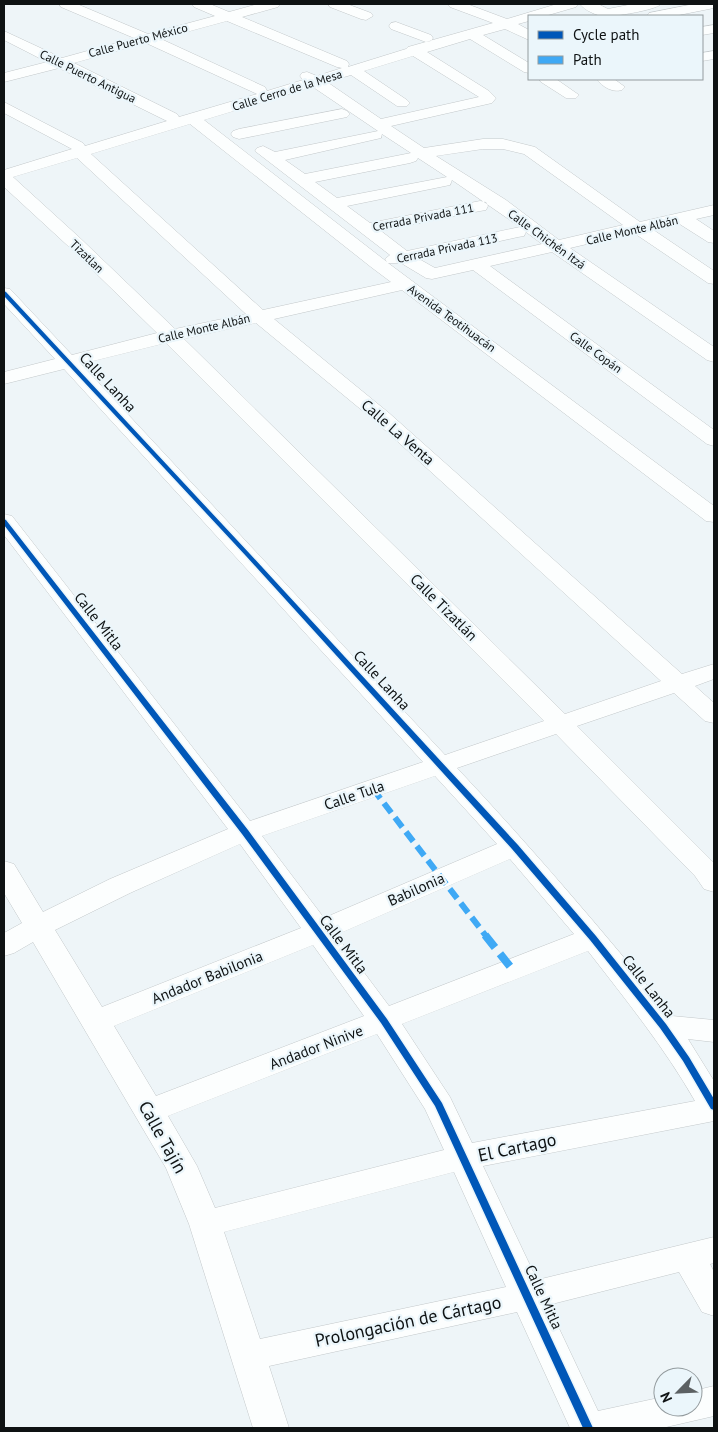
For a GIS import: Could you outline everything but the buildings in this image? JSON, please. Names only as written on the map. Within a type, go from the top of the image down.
[{"type":"street","points":[[66,4],[260,90]]},
{"type":"street","points":[[199,4],[348,67],[402,103]]},
{"type":"street","name":"Calle Puerto México","points":[[4,78],[60,61],[273,4]]},
{"type":"street","points":[[335,4],[366,16]]},
{"type":"street","points":[[455,4],[506,18]]},
{"type":"street","points":[[480,4],[506,18],[528,35]]},
{"type":"street","name":"Calle Cerro de la Mesa","points":[[348,67],[470,33],[541,4]]},
{"type":"street","name":"Calle Cerro de la Mesa","points":[[4,168],[210,113],[348,67],[426,38],[570,4]]},
{"type":"street","points":[[587,4],[606,13],[654,4]]},
{"type":"street","points":[[659,15],[714,4]]},
{"type":"street","points":[[396,26],[426,38]]},
{"type":"street","points":[[470,33],[528,68]]},
{"type":"street","name":"Calle Puerto Antigua","points":[[4,35],[171,117]]},
{"type":"street","points":[[253,166],[487,100],[488,98],[484,94],[412,50]]},
{"type":"street","name":"Calle Cerro de la Mesa","points":[[4,176],[171,117],[260,90],[312,79]]},
{"type":"street","name":"Calle Chichén Itzá","points":[[312,79],[377,130],[500,204],[557,247],[714,356]]},
{"type":"street","points":[[548,80],[572,94]]},
{"type":"street","name":"Calle La Venta","points":[[4,108],[79,149],[259,316],[382,417],[714,716]]},
{"type":"street","points":[[210,113],[404,257]]},
{"type":"street","points":[[239,134],[342,114]]},
{"type":"street","name":"Avenida Teotihuacán","points":[[192,118],[377,263],[714,516]]},
{"type":"street","points":[[302,180],[416,155],[483,144],[518,146],[529,150],[638,228],[714,279]]},
{"type":"street","name":"Tizatlan","points":[[4,176],[170,336]]},
{"type":"street","points":[[334,204],[444,181]]},
{"type":"street","name":"Cerrada Privada 111","points":[[366,229],[480,206]]},
{"type":"street","name":"Calle Monte Albán","points":[[404,257],[432,274],[714,210]]},
{"type":"street","points":[[682,218],[714,238]]},
{"type":"street","name":"Cerrada Privada 113","points":[[377,263],[518,232]]},
{"type":"street","name":"Calle Copán","points":[[477,265],[714,440]]},
{"type":"street","name":"Calle Monte Albán","points":[[4,378],[170,336],[406,284]]},
{"type":"street","name":"Calle Lanha","points":[[4,293],[69,361],[515,847],[593,938],[663,1026],[686,1060],[714,1108]]},
{"type":"street","name":"Calle Tizatlán","points":[[170,336],[561,723],[705,870],[714,883]]},
{"type":"street","name":"Calle Mitla","points":[[4,521],[245,832],[384,1021],[439,1105],[590,1428]]},
{"type":"street","name":"Calle Tula","points":[[4,946],[38,926],[120,886],[245,832],[714,671]]},
{"type":"street","name":"Babilonia","points":[[318,932],[515,847]]},
{"type":"street","name":"Calle Tajín","points":[[4,870],[150,1111],[181,1166],[205,1224],[271,1428]]},
{"type":"street","name":"Andador Babilonia","points":[[96,1021],[318,932]]},
{"type":"street","name":"Andador Ninive","points":[[150,1111],[593,938]]},
{"type":"street","points":[[663,1026],[714,1031]]},
{"type":"street","name":"El Cartago","points":[[205,1224],[464,1158],[714,1108]]},
{"type":"street","points":[[701,1254],[714,1302]]},
{"type":"street","name":"Prolongación de Cártago","points":[[248,1356],[528,1296],[701,1254]]},
{"type":"street","points":[[590,1428],[655,1417]]},
{"type":"marked path","points":[[373,789],[512,969]]},
{"type":"cycle path","points":[[4,293],[248,555],[515,847],[593,938],[663,1026],[686,1059],[714,1107]]},
{"type":"cycle path","points":[[4,521],[245,832],[384,1021],[439,1105],[588,1428]]}]
